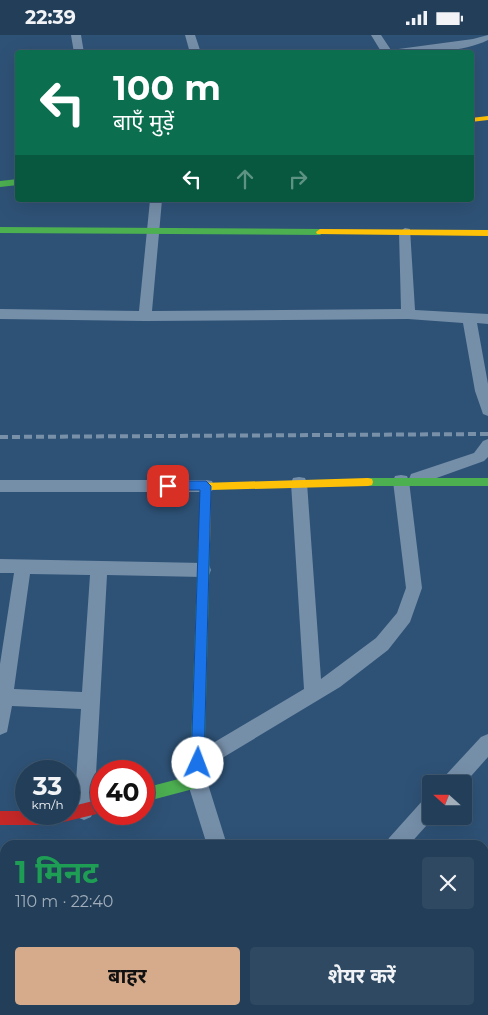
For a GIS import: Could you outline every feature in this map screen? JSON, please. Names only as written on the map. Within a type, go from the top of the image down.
[{"type":"street","points":[[76,35],[78,50]]},
{"type":"street","points":[[190,35],[195,50]]},
{"type":"street","points":[[376,35],[387,50]]},
{"type":"street","points":[[413,50],[476,42],[488,36]]},
{"type":"street","points":[[474,120],[488,118]]},
{"type":"street","points":[[0,184],[15,182]]},
{"type":"street","points":[[145,316],[156,202]]},
{"type":"street","points":[[0,230],[153,229],[488,233]]},
{"type":"street","points":[[405,232],[408,314]]},
{"type":"street","points":[[0,314],[145,316],[408,314],[488,319]]},
{"type":"street","points":[[469,318],[482,391],[488,410]]},
{"type":"street","points":[[407,481],[479,457],[488,445]]},
{"type":"street","points":[[155,792],[198,778],[313,694],[334,681],[382,644],[404,617],[414,588],[407,481]]},
{"type":"street","points":[[0,486],[206,486],[407,481],[488,482]]},
{"type":"street","points":[[300,483],[313,694]]},
{"type":"street","points":[[206,486],[198,778],[216,840]]},
{"type":"street","points":[[0,566],[203,570]]},
{"type":"street","points":[[0,726],[23,566]]},
{"type":"street","points":[[92,760],[91,701],[99,568]]},
{"type":"street","points":[[5,697],[91,701]]},
{"type":"street","points":[[459,775],[488,743]]},
{"type":"street","points":[[0,817],[51,819],[90,809]]},
{"type":"street","points":[[400,840],[422,816]]},
{"type":"railway","points":[[0,437],[488,434]]},
{"type":"traffic: fast","points":[[0,184],[15,182]]},
{"type":"traffic: fast","points":[[0,230],[320,232]]},
{"type":"traffic: fast","points":[[368,482],[488,482]]},
{"type":"traffic: fast","points":[[155,792],[197,781],[204,544]]},
{"type":"traffic: slow","points":[[474,120],[488,118]]},
{"type":"traffic: slow","points":[[320,232],[488,233]]},
{"type":"traffic: slow","points":[[204,544],[206,486],[368,482]]},
{"type":"traffic: jam","points":[[0,818],[51,818],[90,809]]},
{"type":"route","points":[[168,486],[206,486],[198,763]]}]
